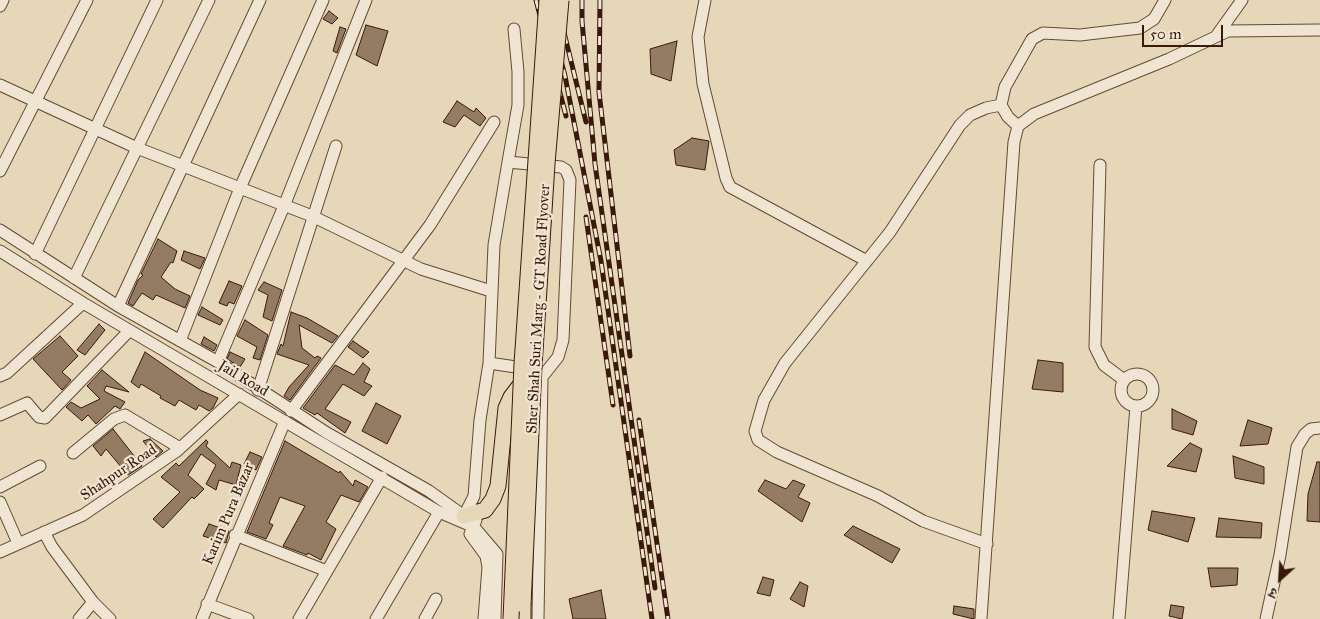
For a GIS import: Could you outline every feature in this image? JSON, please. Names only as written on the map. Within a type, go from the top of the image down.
[{"type":"main road","name":"Sher Shah Suri Marg - GT Road Flyover","points":[[511,619],[521,384],[547,0]]},
{"type":"main road","name":"Sher Shah Suri Marg - GT Road Flyover","points":[[523,619],[534,367],[547,164],[561,0]]},
{"type":"main road","points":[[472,518],[486,510],[498,486],[506,408],[511,397],[521,384]]},
{"type":"street","points":[[0,6],[3,0]]},
{"type":"street","points":[[0,171],[88,0]]},
{"type":"street","points":[[35,254],[157,0]]},
{"type":"street","points":[[74,278],[209,0]]},
{"type":"street","points":[[118,306],[260,0]]},
{"type":"street","points":[[180,340],[240,188],[323,0]]},
{"type":"street","points":[[218,362],[284,206],[366,0]]},
{"type":"street","points":[[698,0],[705,0],[698,37],[703,84],[726,178],[730,187],[867,261]]},
{"type":"street","points":[[1018,126],[1008,117],[1001,105],[1005,87],[1032,39],[1043,33],[1080,35],[1140,28],[1154,19],[1166,0]]},
{"type":"street","points":[[1216,36],[1242,0]]},
{"type":"street","points":[[484,619],[488,567],[486,556],[470,534],[480,420],[489,362],[494,245],[518,105],[518,72],[514,29]]},
{"type":"street","points":[[981,619],[1014,142],[1018,126],[1034,114],[1168,59],[1216,36],[1240,29],[1320,30]]},
{"type":"street","points":[[0,85],[182,167],[312,216],[421,269],[491,291]]},
{"type":"street","points":[[987,544],[923,521],[878,496],[777,452],[764,445],[756,436],[755,431],[764,400],[785,363],[890,232],[960,125],[970,115],[986,108],[1001,105]]},
{"type":"street","name":"Karim Pura Bazar","points":[[202,619],[235,535],[288,416],[402,260],[430,225],[494,122]]},
{"type":"street","points":[[258,390],[312,216],[336,146]]},
{"type":"street","points":[[508,162],[561,167],[566,170],[570,180],[562,347],[558,357],[539,374],[538,619]]},
{"type":"street","points":[[1100,165],[1095,347],[1104,365],[1124,380]]},
{"type":"street","name":"Jail Road","points":[[0,230],[118,306],[218,362],[258,390],[288,416],[439,512],[472,518]]},
{"type":"street","name":"Jail Road","points":[[0,251],[129,331],[239,394],[288,416],[429,492],[472,518]]},
{"type":"street","points":[[0,376],[7,372],[83,303]]},
{"type":"street","points":[[0,415],[27,403],[39,416],[44,418],[129,331]]},
{"type":"street","points":[[489,362],[539,374]]},
{"type":"street","points":[[1138,373],[1147,377],[1153,386],[1150,400],[1136,406],[1127,403],[1121,394],[1124,380],[1138,373]]},
{"type":"street","name":"Shahpur Road","points":[[0,552],[83,515],[180,448],[239,394]]},
{"type":"street","points":[[1118,619],[1136,406]]},
{"type":"street","points":[[73,454],[114,419],[125,415],[180,448]]},
{"type":"street","points":[[1266,619],[1280,555],[1297,447],[1305,434],[1320,428]]},
{"type":"street","points":[[0,487],[40,466]]},
{"type":"street","points":[[300,619],[382,477]]},
{"type":"street","points":[[0,502],[18,543]]},
{"type":"street","points":[[376,619],[439,512]]},
{"type":"street","points":[[472,518],[497,554],[495,619]]},
{"type":"street","points":[[44,532],[52,547],[93,602],[110,619]]},
{"type":"street","points":[[235,535],[327,571]]},
{"type":"street","points":[[425,619],[436,599]]},
{"type":"street","points":[[79,619],[93,602]]},
{"type":"street","points":[[207,604],[248,619]]},
{"type":"building","points":[[329,11],[338,18],[332,24],[323,19]]},
{"type":"building","points":[[366,25],[388,31],[377,66],[356,55]]},
{"type":"building","points":[[340,27],[346,29],[337,53],[333,51]]},
{"type":"building","points":[[677,41],[671,81],[651,74],[650,49]]},
{"type":"building","points":[[457,101],[474,112],[476,108],[486,118],[480,126],[464,115],[455,127],[443,122]]},
{"type":"building","points":[[692,138],[709,141],[705,170],[676,165],[674,150]]},
{"type":"building","points":[[158,239],[177,251],[173,263],[171,262],[161,277],[175,289],[190,296],[185,308],[156,295],[153,300],[142,293],[133,306],[128,303],[138,280],[143,275],[141,274]]},
{"type":"building","points":[[184,251],[205,258],[200,269],[181,260]]},
{"type":"building","points":[[229,281],[242,286],[234,304],[229,302],[227,306],[219,303]]},
{"type":"building","points":[[264,282],[282,290],[272,321],[263,317],[268,295],[258,290]]},
{"type":"building","points":[[202,307],[223,320],[220,325],[198,315]]},
{"type":"building","points":[[291,312],[307,318],[338,336],[332,343],[299,325],[302,348],[315,358],[317,356],[321,358],[290,400],[284,396],[289,387],[309,365],[277,354],[281,344],[283,346]]},
{"type":"building","points":[[245,320],[268,335],[260,360],[253,358],[257,347],[237,336]]},
{"type":"building","points":[[99,324],[105,330],[85,355],[77,350]]},
{"type":"building","points":[[60,336],[78,356],[62,372],[71,380],[62,390],[33,359]]},
{"type":"building","points":[[204,337],[217,345],[214,351],[201,344]]},
{"type":"building","points":[[353,341],[369,352],[363,358],[348,347]]},
{"type":"building","points":[[145,352],[200,390],[218,398],[213,408],[209,411],[199,405],[196,410],[179,400],[175,406],[141,384],[139,388],[131,382]]},
{"type":"building","points":[[230,352],[245,359],[240,367],[227,359]]},
{"type":"building","points":[[1038,360],[1063,363],[1063,392],[1032,389]]},
{"type":"building","points":[[363,363],[370,369],[364,382],[372,386],[364,396],[343,384],[325,409],[351,422],[345,433],[317,413],[315,415],[303,408],[335,365],[354,375]]},
{"type":"building","points":[[102,370],[129,392],[106,386],[104,391],[125,402],[120,409],[115,406],[96,424],[88,415],[82,421],[66,407],[71,402],[81,408],[100,399],[87,386]]},
{"type":"building","points":[[376,403],[401,416],[387,444],[362,431]]},
{"type":"building","points":[[1172,409],[1197,421],[1193,435],[1172,429]]},
{"type":"building","points":[[1248,420],[1272,428],[1268,444],[1240,446]]},
{"type":"building","points":[[113,429],[142,466],[128,475],[106,449],[101,456],[93,446]]},
{"type":"building","points":[[150,439],[163,451],[156,457],[143,441]]},
{"type":"building","points":[[206,440],[208,442],[206,446],[230,468],[232,462],[241,465],[236,485],[219,480],[216,490],[206,484],[216,465],[201,454],[188,475],[204,489],[194,499],[192,497],[163,528],[153,519],[180,492],[161,477],[176,463],[179,466]]},
{"type":"building","points":[[285,441],[339,473],[340,471],[353,486],[355,480],[368,487],[359,502],[341,495],[326,522],[336,529],[321,560],[308,553],[307,555],[283,546],[305,506],[280,497],[269,523],[273,525],[266,539],[247,532]]},
{"type":"building","points":[[1190,443],[1202,449],[1196,472],[1167,466]]},
{"type":"building","points":[[250,452],[262,457],[256,470],[244,464]]},
{"type":"building","points":[[1233,456],[1264,467],[1264,484],[1235,478]]},
{"type":"building","points":[[1317,462],[1320,462],[1320,522],[1307,521],[1308,494]]},
{"type":"building","points":[[765,480],[786,489],[793,480],[805,485],[798,497],[810,503],[802,522],[758,491]]},
{"type":"building","points":[[1152,511],[1195,518],[1188,542],[1148,530]]},
{"type":"building","points":[[1219,518],[1262,523],[1261,538],[1216,537]]},
{"type":"building","points":[[209,524],[229,531],[226,543],[203,536]]},
{"type":"building","points":[[853,526],[900,549],[892,563],[844,535]]},
{"type":"building","points":[[1208,568],[1238,568],[1237,585],[1211,587]]},
{"type":"building","points":[[763,577],[774,580],[770,596],[757,593]]},
{"type":"building","points":[[800,582],[808,586],[804,607],[790,599]]},
{"type":"building","points":[[601,590],[606,619],[573,619],[569,599]]},
{"type":"building","points":[[1171,605],[1184,607],[1182,619],[1169,616]]},
{"type":"building","points":[[954,606],[974,609],[974,619],[953,614]]},
{"type":"railway","points":[[536,0],[566,116]]},
{"type":"railway","points":[[545,0],[565,76],[601,261],[652,619]]},
{"type":"railway","points":[[556,0],[586,122]]},
{"type":"railway","points":[[582,0],[582,21],[595,164],[655,588]]},
{"type":"railway","points":[[600,0],[599,92],[630,356]]},
{"type":"railway","points":[[586,217],[613,405]]},
{"type":"railway","points":[[639,420],[668,619]]}]
